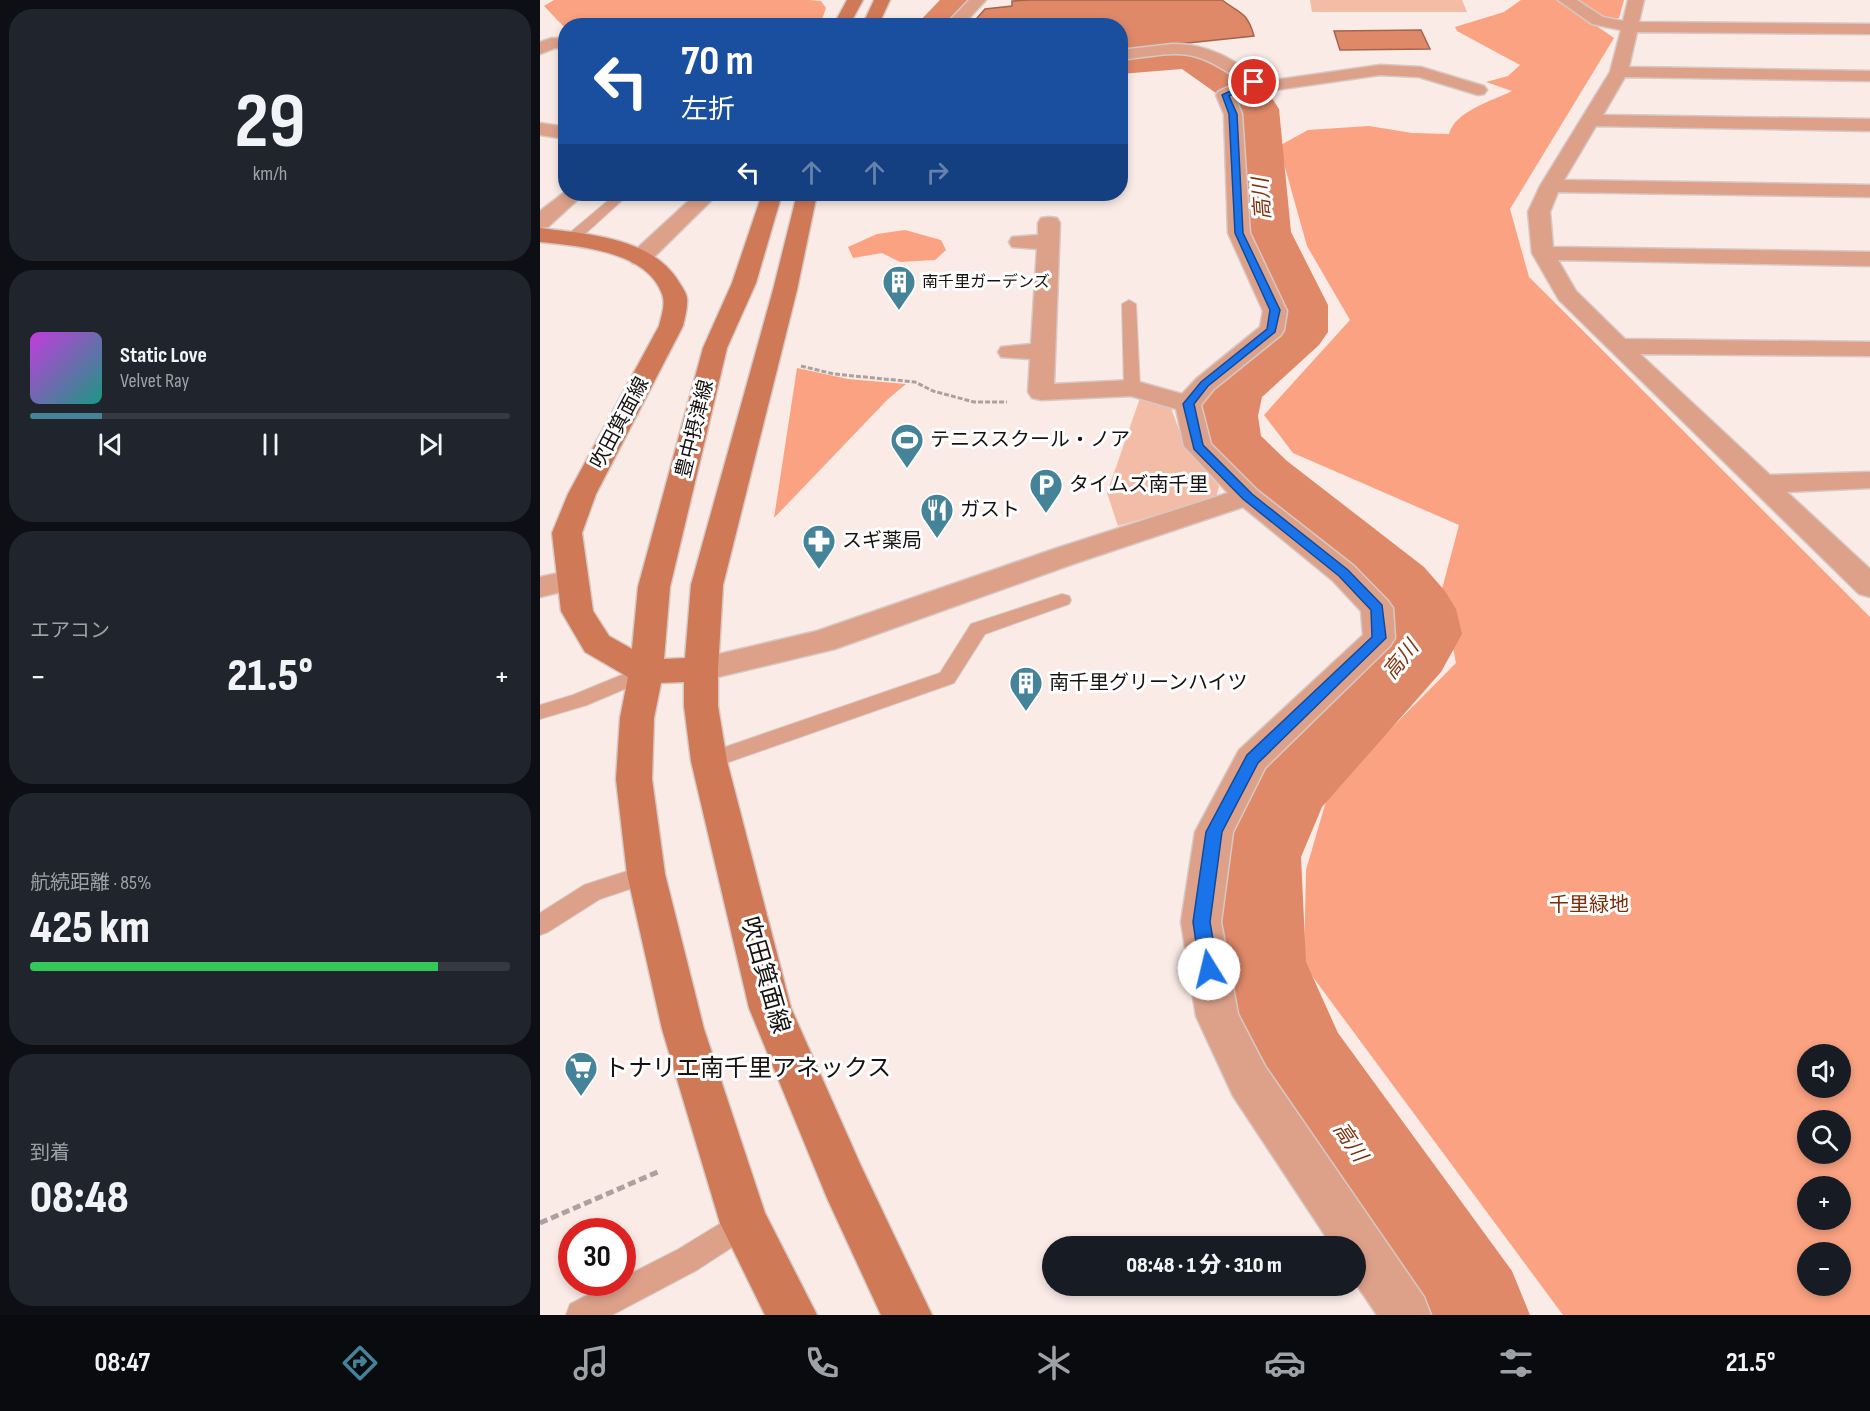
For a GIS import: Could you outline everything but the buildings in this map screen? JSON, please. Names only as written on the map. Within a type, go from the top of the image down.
[{"type":"main road","points":[[845,18],[855,0]]},
{"type":"main road","points":[[874,18],[882,0]]},
{"type":"main road","name":"豊中摂津線","points":[[646,672],[654,587],[715,348],[744,282],[770,201]]},
{"type":"main road","points":[[792,1315],[744,1223],[683,1029],[646,874],[634,779],[637,718],[646,672],[701,669],[707,585],[785,290],[805,201]]},
{"type":"main road","name":"吹田箕面線","points":[[540,234],[614,248],[640,258],[662,275],[675,296],[671,326],[582,494],[567,533],[577,611],[597,644],[646,672]]},
{"type":"main road","name":"吹田箕面線","points":[[701,669],[701,706],[709,761],[770,1008],[844,1182],[907,1315]]},
{"type":"street","points":[[960,18],[978,0]]},
{"type":"street","points":[[1566,0],[1598,21],[1629,27],[1870,29]]},
{"type":"street","points":[[1636,0],[1619,72],[1550,186],[1539,212],[1543,253],[1567,295],[1870,586]]},
{"type":"street","points":[[540,49],[552,43],[558,43]]},
{"type":"street","points":[[1128,54],[1185,49],[1200,50],[1222,60],[1245,86]]},
{"type":"street","points":[[1188,404],[1204,384],[1272,330],[1275,310],[1239,233],[1233,114],[1225,95],[1245,86],[1268,86],[1380,70],[1421,72],[1478,90]]},
{"type":"street","points":[[1619,72],[1870,76]]},
{"type":"street","points":[[1427,92],[1452,82]]},
{"type":"street","points":[[1591,120],[1870,125]]},
{"type":"street","points":[[540,129],[558,132]]},
{"type":"street","points":[[1550,186],[1870,191]]},
{"type":"street","points":[[540,222],[558,194]]},
{"type":"street","points":[[640,258],[701,201]]},
{"type":"street","points":[[1020,242],[1048,232],[1040,397],[1132,388],[1188,404]]},
{"type":"street","points":[[1543,253],[1870,259]]},
{"type":"street","points":[[1618,346],[1870,349]]},
{"type":"street","points":[[1010,352],[1043,351]]},
{"type":"street","points":[[1188,404],[1198,446],[1248,496],[1343,573],[1377,608],[1379,638],[1252,759],[1214,832],[1202,922],[1217,1016],[1249,1081],[1406,1315]]},
{"type":"street","points":[[1763,484],[1870,480]]},
{"type":"street","points":[[701,669],[823,641],[1065,556],[1248,496]]},
{"type":"street","points":[[540,587],[572,580]]},
{"type":"lane","points":[[571,239],[615,201]]},
{"type":"lane","points":[[1130,304],[1132,388]]},
{"type":"lane","points":[[709,761],[947,678],[978,629],[1062,600]]},
{"type":"lane","points":[[540,712],[580,700],[646,672]]},
{"type":"lane","points":[[540,925],[592,892],[646,874]]},
{"type":"lane","points":[[581,1315],[687,1260],[744,1223]]},
{"type":"path","points":[[791,364],[834,374],[915,382],[933,392],[974,402],[1040,397]]},
{"type":"path","points":[[540,1223],[660,1171]]},
{"type":"shaded area","points":[[1222,0],[1246,17],[1254,36],[1128,49],[1128,18],[977,18],[985,9],[1012,6],[1012,1]]},
{"type":"shaded area","points":[[1310,0],[1462,0],[1467,12],[1312,12]]},
{"type":"shaded area","points":[[1421,30],[1430,49],[1340,50],[1334,31]]},
{"type":"shaded area","points":[[1140,398],[1171,408],[1186,449],[1219,486],[1216,498],[1118,526],[1107,493]]},
{"type":"green space","points":[[554,0],[808,0],[821,1],[826,8],[822,18],[558,18],[558,21],[544,6]]},
{"type":"green space","name":"千里緑地","points":[[1521,0],[1559,0],[1614,38],[1510,209],[1529,277],[1870,617],[1870,1315],[1563,1315],[1304,965],[1306,870],[1329,791],[1456,663],[1442,589],[1459,525],[1293,453],[1264,415],[1350,320],[1307,246],[1279,146],[1308,130],[1369,126],[1412,133],[1449,134],[1453,126],[1466,113],[1512,91],[1486,82],[1508,76],[1520,65],[1457,31],[1455,27],[1504,12]]},
{"type":"green space","points":[[1573,0],[1624,0],[1619,18],[1600,18]]},
{"type":"green space","points":[[905,230],[941,240],[946,250],[935,260],[900,262],[882,253],[853,258],[848,247],[877,234]]},
{"type":"green space","points":[[797,368],[848,379],[906,384],[888,399],[774,518]]},
{"type":"waterway","name":"高川","points":[[943,18],[962,0]]},
{"type":"waterway","name":"高川","points":[[1128,60],[1171,56],[1186,56],[1198,60],[1248,95],[1256,109],[1264,232],[1299,305],[1298,332],[1231,391],[1225,416],[1229,442],[1263,476],[1397,585],[1417,609],[1422,634],[1412,652],[1285,789],[1254,857],[1256,962],[1300,1068],[1468,1315]]},
{"type":"place","name":"南千里ガーデンズ","points":[[899,311]]},
{"type":"place","name":"テニススクール・ノア","points":[[907,469]]},
{"type":"place","name":"タイムズ南千里","points":[[1046,514]]},
{"type":"place","name":"ガスト","points":[[937,539]]},
{"type":"place","name":"スギ薬局","points":[[819,570]]},
{"type":"place","name":"南千里グリーンハイツ","points":[[1026,712]]},
{"type":"place","name":"トナリエ南千里アネックス","points":[[581,1097]]},
{"type":"route","points":[[1209,969],[1202,922],[1214,832],[1252,759],[1379,638],[1377,608],[1343,573],[1248,496],[1198,446],[1188,404],[1204,384],[1272,330],[1275,310],[1239,233],[1233,114],[1225,95],[1254,82]]}]
